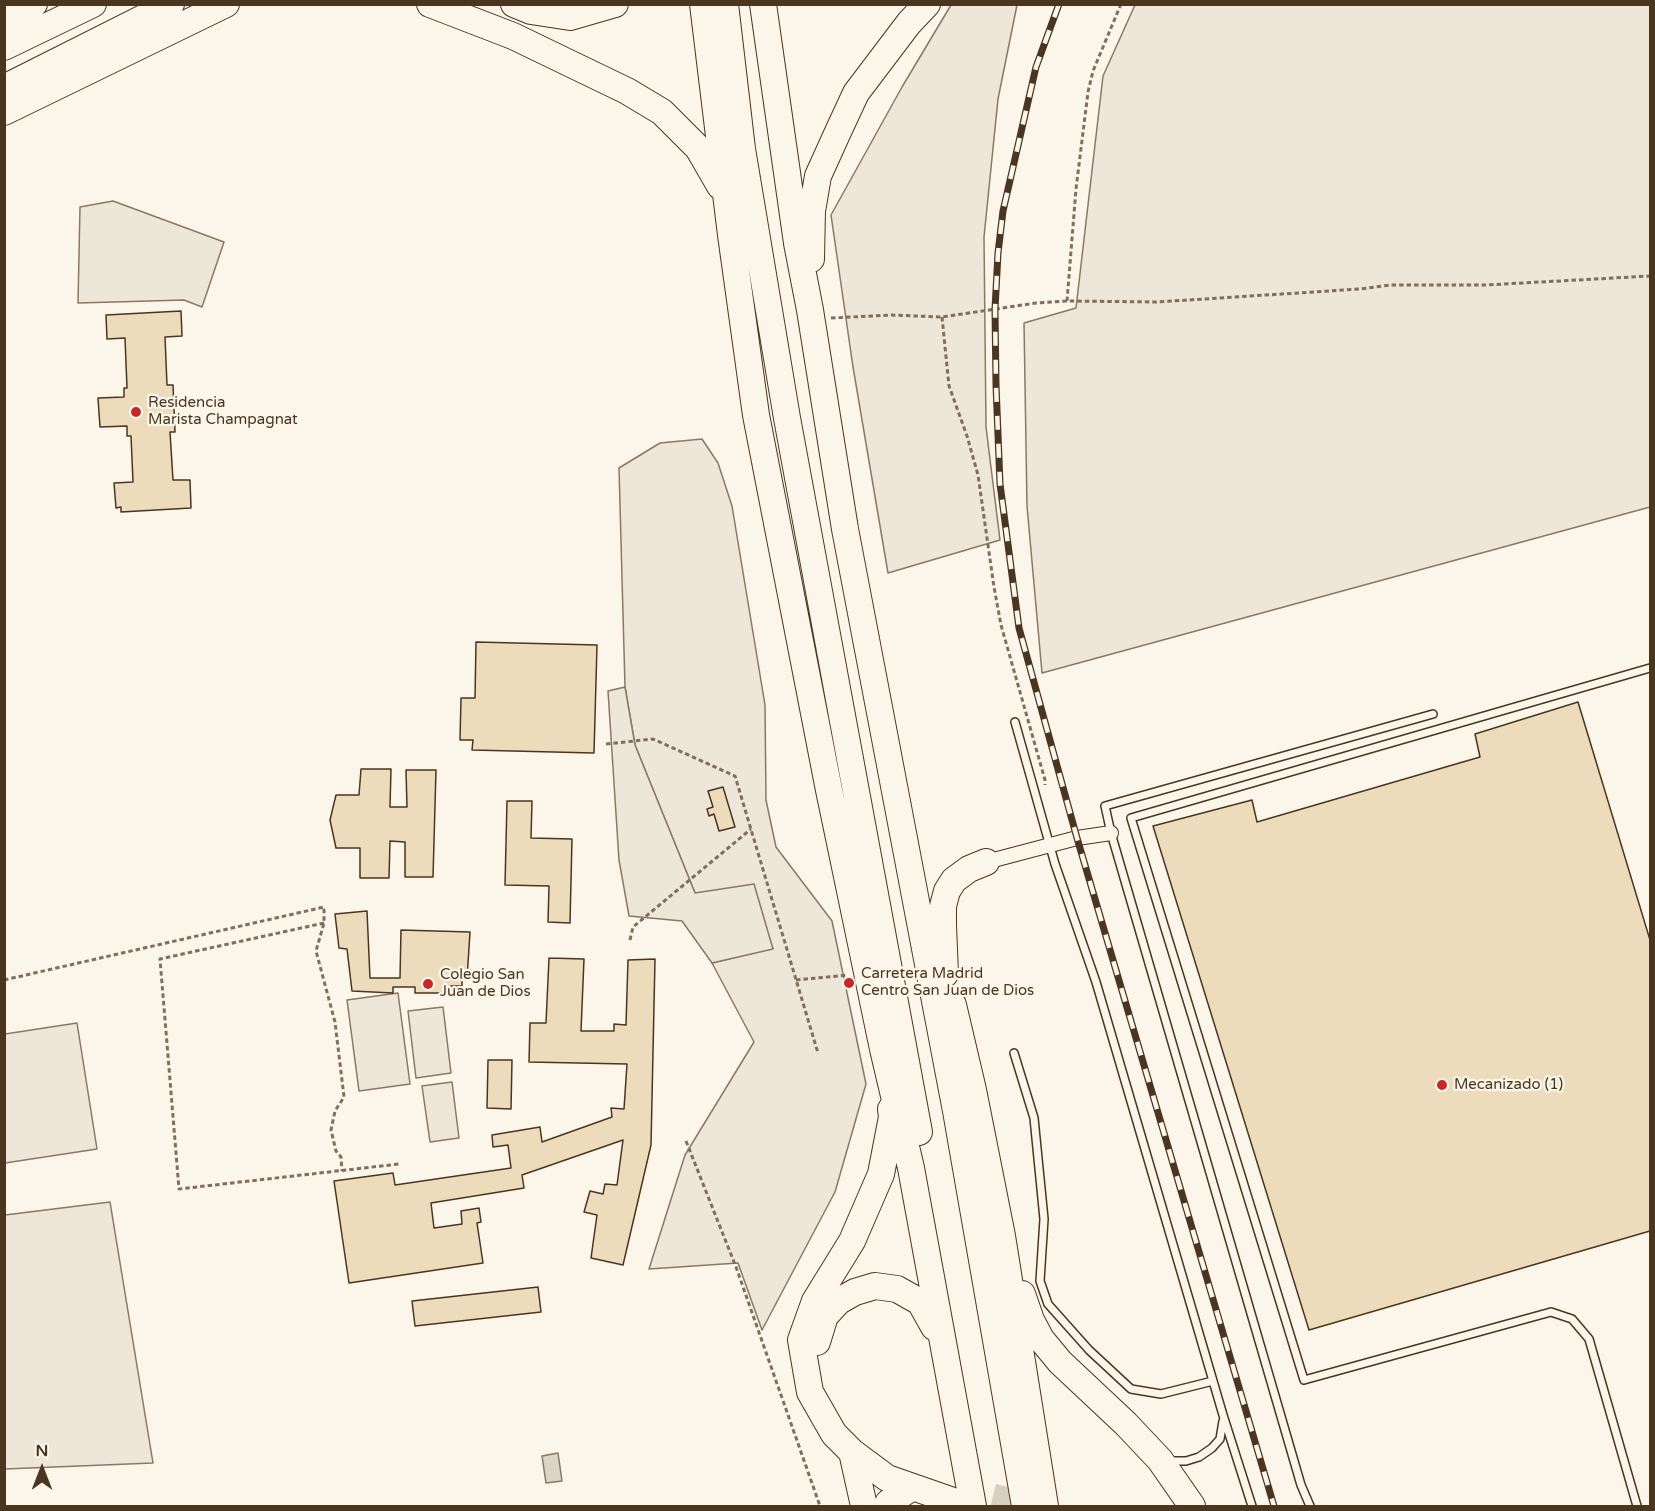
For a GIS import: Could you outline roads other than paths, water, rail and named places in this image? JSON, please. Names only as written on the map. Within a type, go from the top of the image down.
[{"type":"highway","points":[[4,19],[34,4]]},
{"type":"highway","points":[[4,47],[93,4]]},
{"type":"highway","points":[[4,88],[171,4]]},
{"type":"highway","points":[[4,112],[217,9],[238,4]]},
{"type":"highway","points":[[430,4],[513,36],[627,91],[662,112],[698,148],[711,169],[721,187],[731,235]]},
{"type":"highway","points":[[514,4],[531,11],[570,17],[615,4]]},
{"type":"highway","points":[[703,4],[756,416],[825,768],[883,1049],[911,1168],[942,1340],[961,1499]]},
{"type":"highway","points":[[725,4],[742,149],[777,515]]},
{"type":"highway","points":[[763,4],[797,243],[811,314],[846,529],[968,1179],[1025,1506]]},
{"type":"highway","points":[[811,314],[812,211],[818,176],[856,93],[909,22],[927,4]]},
{"type":"highway","points":[[742,149],[806,523],[989,1506]]},
{"type":"highway","points":[[909,862],[926,904],[973,1090],[1002,1236],[1045,1506]]},
{"type":"highway","points":[[945,974],[943,925],[946,891],[954,880],[969,869],[986,862]]},
{"type":"highway","points":[[883,1049],[892,1117],[881,1174],[852,1241],[815,1300],[801,1340],[810,1392],[834,1434],[852,1452],[887,1478],[911,1488],[961,1499]]},
{"type":"highway","points":[[1002,1236],[1031,1320],[1041,1339],[1060,1362],[1160,1460],[1192,1506]]},
{"type":"highway","points":[[942,1340],[920,1302],[897,1289],[875,1286],[855,1292],[839,1301],[825,1316],[817,1338],[819,1371],[830,1398],[851,1427],[870,1445],[898,1467],[961,1499]]},
{"type":"highway","points":[[852,1452],[864,1506]]},
{"type":"highway","points":[[887,1506],[911,1488]]},
{"type":"street","points":[[986,862],[1077,838],[1111,834]]},
{"type":"lane","points":[[1637,1506],[1589,1339],[1572,1319],[1551,1312],[1304,1380],[1131,818],[1650,668]]},
{"type":"lane","points":[[1310,1506],[1301,1485],[1111,834],[1105,806],[1433,714]]},
{"type":"lane","points":[[1015,722],[1050,846],[1096,982],[1223,1415],[1252,1506]]},
{"type":"lane","points":[[1014,1053],[1034,1118],[1044,1219],[1040,1281],[1048,1304],[1089,1350],[1131,1389],[1161,1394],[1213,1381]]},
{"type":"lane","points":[[1160,1460],[1186,1461],[1199,1457],[1212,1448],[1220,1440],[1223,1415]]},
{"type":"tunnel","points":[[955,1487],[1030,1506]]},
{"type":"railway","points":[[1059,4],[1036,67],[1003,211],[998,253],[995,309],[1000,484],[1019,628],[1077,838],[1274,1506]]},
{"type":"place","name":"Residencia Marista Champagnat","points":[[136,412]]},
{"type":"place","name":"Carretera Madrid Centro San Juan de Dios","points":[[849,983]]},
{"type":"place","name":"Colegio San Juan de Dios","points":[[428,984]]},
{"type":"place","name":"Mecanizado (1)","points":[[1442,1085]]}]
